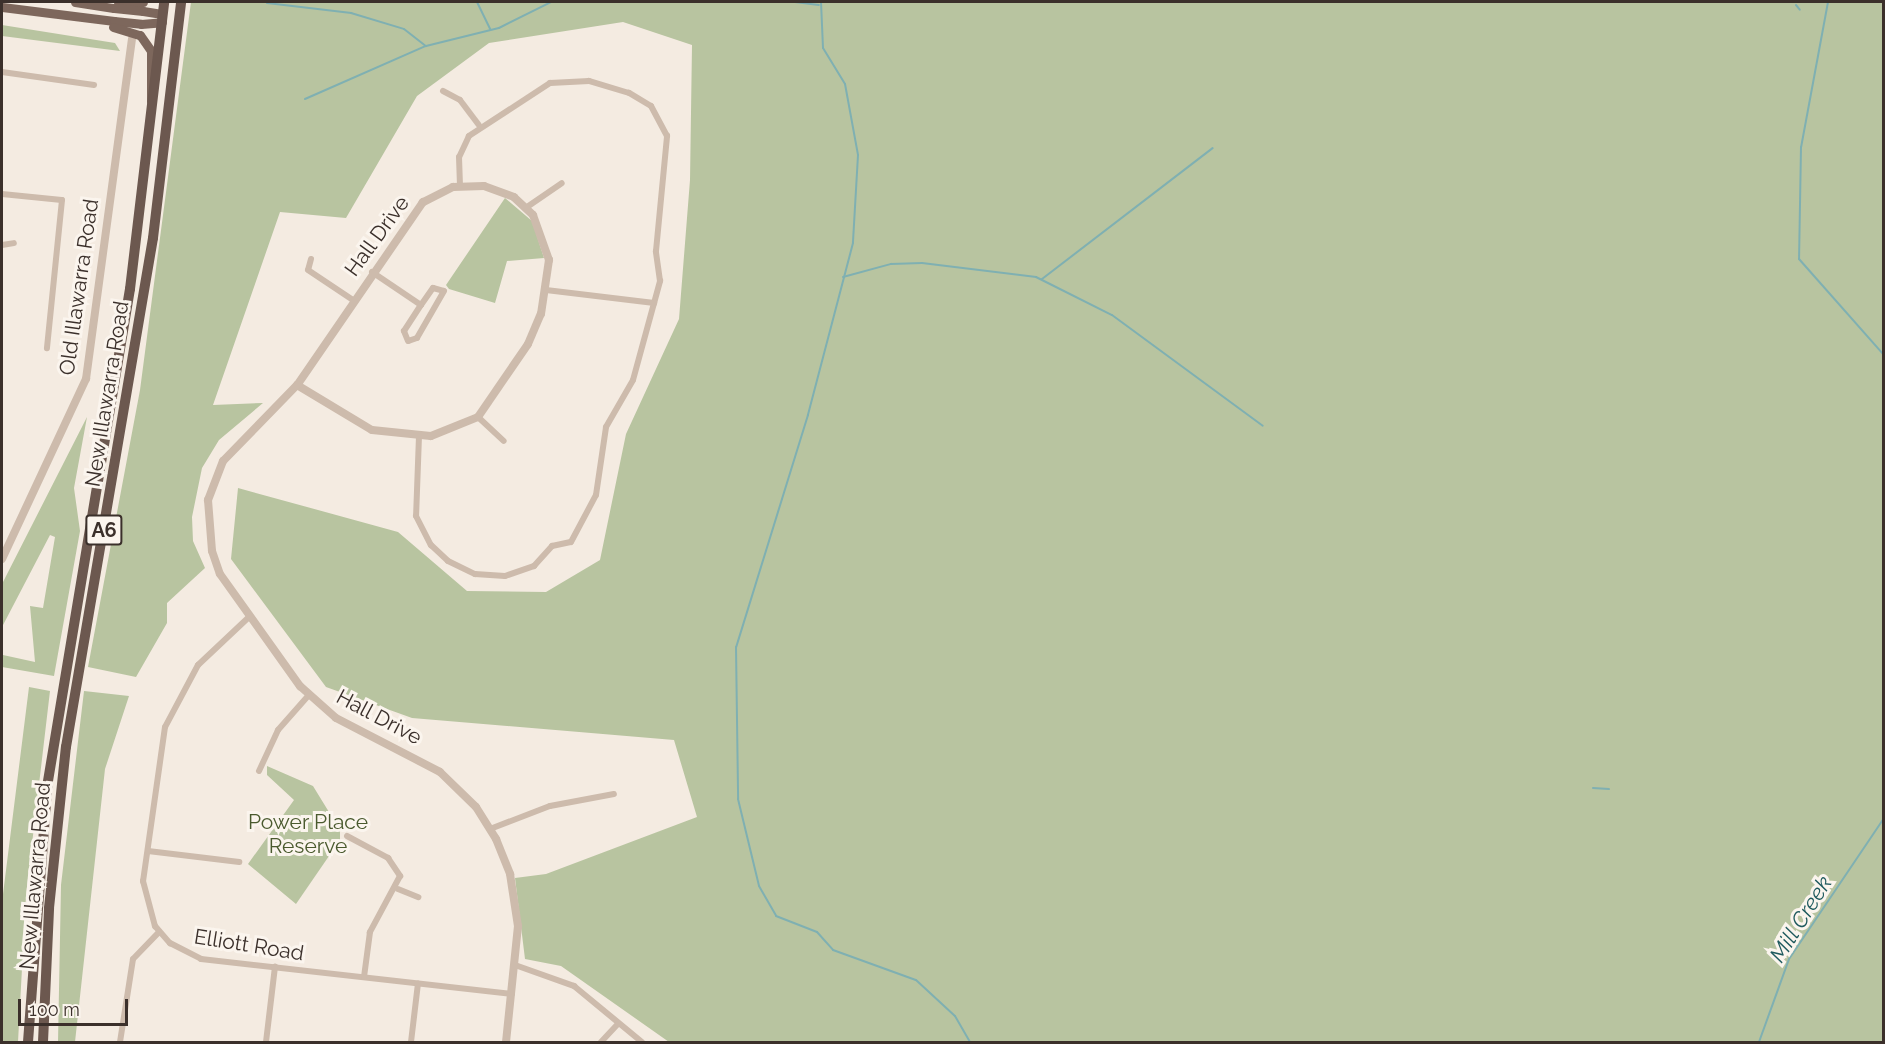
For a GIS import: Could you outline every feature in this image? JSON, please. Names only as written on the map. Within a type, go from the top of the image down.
[{"type":"highway","name":"New Illawarra Road","points":[[28,1042],[47,787],[130,289],[164,2]]},
{"type":"highway","name":"New Illawarra Road","points":[[43,1042],[49,908],[66,747],[151,249],[181,2]]},
{"type":"highway","points":[[162,18],[178,18]]},
{"type":"main road","points":[[75,2],[143,6],[162,18]]},
{"type":"main road","points":[[2,7],[113,24],[141,24],[162,18]]},
{"type":"main road","points":[[113,24],[136,37],[151,51],[147,87],[152,101]]},
{"type":"street","name":"Old Illawarra Road","points":[[2,560],[86,378],[136,37]]},
{"type":"street","points":[[2,72],[94,85]]},
{"type":"street","points":[[419,436],[414,509],[422,531],[442,556],[475,573],[505,576],[534,566],[552,546],[571,542],[596,495],[606,427],[633,380],[661,276],[656,251],[669,144],[651,106],[597,82],[564,80],[535,89],[479,125],[461,150],[460,186]]},
{"type":"street","points":[[443,91],[460,100],[479,125]]},
{"type":"street","points":[[526,207],[562,183]]},
{"type":"street","name":"Hall Drive","points":[[297,385],[363,427],[419,436],[451,432],[478,417],[534,333],[546,290],[546,241],[526,207],[496,189],[460,186],[438,193],[416,208],[297,385],[223,461],[208,500],[212,550],[249,617],[308,696],[355,729],[440,772],[490,829],[513,887],[515,964],[506,1042]]},
{"type":"street","points":[[2,194],[62,200],[47,348]]},
{"type":"street","points":[[2,245],[14,243]]},
{"type":"street","points":[[311,259],[308,270],[353,300]]},
{"type":"street","points":[[372,272],[421,304]]},
{"type":"street","points":[[433,288],[444,291],[416,340],[408,341],[404,331],[421,304],[433,288]]},
{"type":"street","points":[[546,290],[654,303]]},
{"type":"street","points":[[478,417],[504,441]]},
{"type":"street","points":[[120,1042],[133,960],[159,932],[144,890],[161,744],[172,708],[211,648],[249,617]]},
{"type":"street","points":[[259,771],[278,730],[308,696]]},
{"type":"street","points":[[490,829],[550,806],[614,794]]},
{"type":"street","points":[[347,836],[393,862],[400,876],[398,889],[370,932],[364,977]]},
{"type":"street","points":[[148,850],[239,862]]},
{"type":"street","points":[[398,889],[418,897]]},
{"type":"street","name":"Elliott Road","points":[[159,932],[201,958],[512,993]]},
{"type":"street","points":[[515,964],[557,976],[642,1042]]},
{"type":"street","points":[[266,1042],[275,967]]},
{"type":"street","points":[[411,1042],[418,983]]},
{"type":"street","points":[[601,1042],[618,1024]]},
{"type":"green space","points":[[191,2],[1883,2],[1883,1042],[669,1042],[561,966],[525,959],[515,878],[546,874],[697,817],[674,740],[412,718],[326,687],[231,559],[238,488],[398,532],[467,591],[546,592],[600,560],[626,434],[679,319],[690,180],[692,45],[623,22],[489,43],[417,96],[346,218],[280,212],[213,405],[263,403],[219,440],[202,468],[192,517],[193,541],[205,568],[167,603],[167,623],[136,677],[88,667],[140,390]]},
{"type":"green space","points":[[2,25],[115,43],[120,51],[2,36]]},
{"type":"green space","points":[[505,198],[532,221],[544,258],[507,261],[495,303],[449,289],[446,285]]},
{"type":"green space","points":[[87,417],[74,488],[80,531],[54,676],[2,667],[3,655],[35,662],[30,606],[43,608],[55,537],[50,535],[2,627],[2,584]]},
{"type":"green space","points":[[29,687],[50,691],[26,895],[18,1042],[2,1042],[2,902]]},
{"type":"green space","points":[[84,691],[129,696],[105,769],[75,1042],[58,1042],[61,885]]},
{"type":"green space","name":"Power Place Reserve","points":[[267,766],[313,786],[340,830],[340,840],[296,904],[248,864],[294,800],[267,775]]},
{"type":"waterway","points":[[477,2],[490,29]]},
{"type":"waterway","points":[[305,99],[426,46],[499,28],[551,2]]},
{"type":"waterway","points":[[795,2],[819,5]]},
{"type":"waterway","points":[[821,2],[823,48],[845,84],[858,155],[853,243],[808,415],[736,647],[738,799],[759,886],[776,916],[817,932],[833,950],[916,980],[955,1016],[970,1042]]},
{"type":"waterway","points":[[1828,2],[1801,147],[1799,259],[1884,355]]},
{"type":"waterway","points":[[267,3],[351,13],[404,29],[426,46]]},
{"type":"waterway","points":[[1796,5],[1800,10]]},
{"type":"waterway","points":[[1042,279],[1213,148]]},
{"type":"waterway","points":[[843,277],[891,264],[922,263],[1036,277],[1112,315],[1263,426]]},
{"type":"waterway","points":[[1593,788],[1609,789]]},
{"type":"waterway","name":"Mill Creek","points":[[1759,1042],[1789,959],[1884,818]]}]
